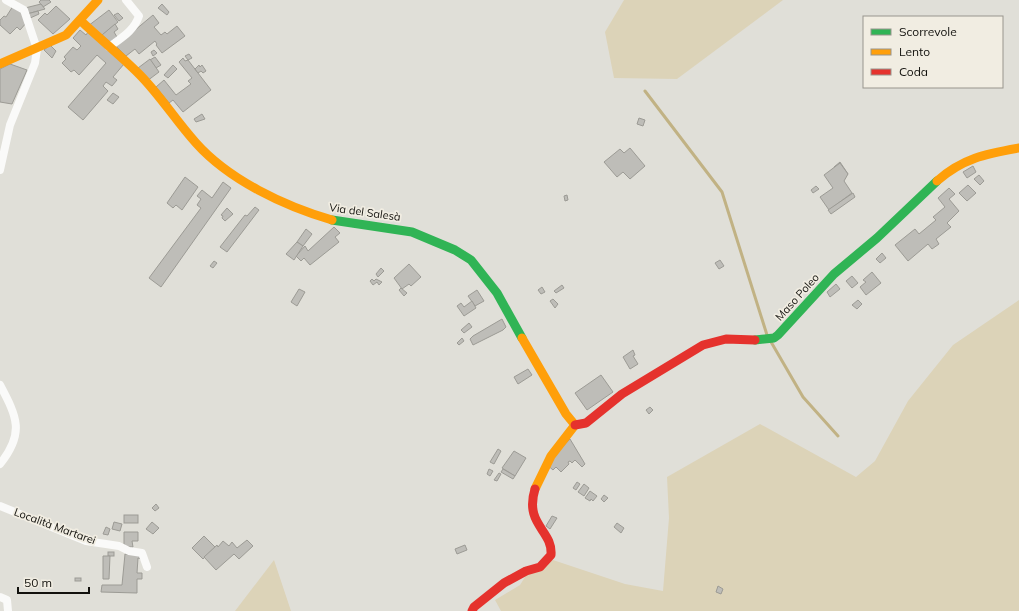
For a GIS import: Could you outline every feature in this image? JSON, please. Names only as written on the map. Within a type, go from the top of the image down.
[{"type":"street","points":[[0,170],[10,125],[35,63],[37,49],[24,10],[6,0]]},
{"type":"street","points":[[0,64],[66,35],[81,21],[98,0]]},
{"type":"street","points":[[109,47],[132,30],[137,22],[139,16],[126,0]]},
{"type":"street","name":"Via del Salesà","points":[[81,21],[150,87],[196,143],[219,164],[241,181],[315,216],[337,222],[394,228],[412,232],[455,250],[471,260],[497,293],[566,414],[575,425]]},
{"type":"street","name":"Maso Poleo","points":[[575,425],[586,423],[622,394],[703,345],[726,339],[767,339],[778,335],[834,274],[877,238],[910,205],[950,170],[980,155],[1019,148]]},
{"type":"street","points":[[0,385],[12,407],[16,424],[16,434],[13,445],[0,464]]},
{"type":"street","points":[[472,611],[474,607],[499,586],[526,571],[540,567],[550,555],[551,546],[534,519],[532,507],[534,495],[541,470],[575,425]]},
{"type":"street","name":"Località Martarei","points":[[0,506],[86,541],[109,544],[129,551],[142,553],[146,566]]},
{"type":"street","points":[[0,597],[7,600],[8,611]]},
{"type":"shaded area","points":[[624,0],[783,0],[677,79],[614,78],[605,32]]},
{"type":"shaded area","points":[[1019,300],[1019,611],[501,611],[495,600],[520,585],[530,569],[553,560],[625,584],[663,591],[669,518],[667,477],[760,424],[856,477],[875,461],[908,401],[953,345]]},
{"type":"shaded area","points":[[274,560],[291,611],[235,611]]},
{"type":"building","points":[[41,0],[49,0],[51,2],[43,7],[39,2]]},
{"type":"building","points":[[41,4],[45,9],[27,14],[25,8]]},
{"type":"building","points":[[162,4],[169,12],[167,15],[158,8]]},
{"type":"building","points":[[13,6],[22,12],[27,22],[20,30],[17,27],[10,34],[0,25],[0,20],[4,16],[6,17]]},
{"type":"building","points":[[56,6],[70,19],[53,34],[38,20],[45,13],[47,15]]},
{"type":"building","points":[[109,10],[118,22],[100,37],[88,26]]},
{"type":"building","points":[[38,11],[39,14],[28,19],[27,14]]},
{"type":"building","points":[[118,13],[123,18],[119,21],[114,15]]},
{"type":"building","points":[[153,15],[159,23],[154,27],[161,35],[165,32],[167,34],[177,26],[185,36],[162,53],[155,41],[139,54],[135,49],[126,56],[116,46]]},
{"type":"building","points":[[115,24],[118,29],[114,32],[117,37],[110,42],[102,35]]},
{"type":"building","points":[[80,30],[86,35],[88,32],[124,64],[113,77],[117,80],[112,86],[106,82],[103,86],[108,91],[83,120],[68,107],[106,63],[97,55],[79,75],[74,70],[71,72],[62,63],[66,59],[64,57],[73,47],[77,50],[81,46],[73,38]]},
{"type":"building","points":[[50,45],[56,51],[52,58],[44,50]]},
{"type":"building","points":[[154,50],[157,53],[153,56],[151,52]]},
{"type":"building","points":[[189,54],[192,58],[188,60],[185,56]]},
{"type":"building","points":[[155,57],[161,65],[156,68],[150,60]]},
{"type":"building","points":[[183,58],[185,61],[188,60],[211,90],[183,112],[173,100],[169,103],[156,87],[164,80],[176,95],[191,84],[188,81],[192,78],[179,62]]},
{"type":"building","points":[[150,59],[159,72],[147,81],[138,68]]},
{"type":"building","points":[[10,64],[27,70],[12,104],[0,102],[0,69]]},
{"type":"building","points":[[173,65],[177,69],[168,78],[164,75]]},
{"type":"building","points":[[199,65],[200,67],[202,65],[206,71],[203,73],[201,71],[198,73],[195,69]]},
{"type":"building","points":[[113,93],[119,97],[113,104],[107,100]]},
{"type":"building","points":[[202,114],[205,119],[196,122],[194,119]]},
{"type":"building","points":[[639,118],[645,120],[643,126],[637,124]]},
{"type":"building","points":[[630,148],[645,166],[630,179],[623,172],[617,177],[604,162],[620,149],[624,153]]},
{"type":"building","points":[[840,162],[848,174],[841,178],[834,167]]},
{"type":"building","points":[[840,163],[848,174],[844,181],[852,193],[829,210],[820,197],[833,188],[824,175]]},
{"type":"building","points":[[973,166],[976,172],[967,178],[963,172]]},
{"type":"building","points":[[979,175],[984,181],[980,185],[974,179]]},
{"type":"building","points":[[185,177],[198,187],[182,210],[176,205],[173,208],[167,203]]},
{"type":"building","points":[[223,182],[231,188],[161,287],[149,278],[201,208],[197,205],[201,199],[197,196],[202,190],[212,198]]},
{"type":"building","points":[[968,185],[976,193],[967,201],[959,193]]},
{"type":"building","points":[[816,186],[819,189],[813,193],[811,190]]},
{"type":"building","points":[[949,188],[955,194],[949,199],[959,211],[947,223],[951,227],[936,239],[939,244],[932,249],[928,244],[908,261],[895,245],[915,229],[919,234],[936,220],[933,217],[945,207],[938,198]]},
{"type":"building","points":[[853,193],[855,197],[831,214],[828,210]]},
{"type":"building","points":[[567,195],[568,200],[565,201],[564,196]]},
{"type":"building","points":[[255,207],[259,210],[227,252],[220,247],[245,215],[247,216]]},
{"type":"building","points":[[227,208],[233,214],[225,221],[221,215]]},
{"type":"building","points":[[334,227],[340,233],[335,237],[339,242],[310,265],[304,258],[301,261],[296,256],[305,246],[308,251]]},
{"type":"building","points":[[306,229],[312,234],[303,246],[297,242]]},
{"type":"building","points":[[297,242],[303,246],[294,260],[286,254]]},
{"type":"building","points":[[882,253],[886,258],[880,263],[876,259]]},
{"type":"building","points":[[720,260],[724,266],[719,269],[715,263]]},
{"type":"building","points":[[214,261],[217,263],[213,268],[210,266]]},
{"type":"building","points":[[409,264],[421,277],[411,286],[409,284],[402,289],[394,278]]},
{"type":"building","points":[[381,268],[384,271],[378,277],[376,274]]},
{"type":"building","points":[[872,272],[881,283],[866,295],[860,287],[866,282],[863,280]]},
{"type":"building","points":[[852,276],[858,283],[852,288],[846,281]]},
{"type":"building","points":[[372,279],[374,281],[376,279],[382,282],[379,285],[377,282],[373,285],[370,281]]},
{"type":"building","points":[[836,284],[840,289],[830,297],[827,292]]},
{"type":"building","points":[[562,285],[564,288],[556,293],[554,291]]},
{"type":"building","points":[[542,287],[545,292],[541,294],[538,290]]},
{"type":"building","points":[[401,288],[407,293],[404,296],[399,290]]},
{"type":"building","points":[[299,289],[305,292],[297,306],[291,302]]},
{"type":"building","points":[[477,290],[484,301],[475,306],[468,296]]},
{"type":"building","points":[[553,299],[558,304],[555,308],[550,301]]},
{"type":"building","points":[[858,300],[862,304],[857,309],[852,305]]},
{"type":"building","points":[[472,301],[476,308],[464,316],[457,306],[461,303],[464,307]]},
{"type":"building","points":[[502,319],[506,327],[503,330],[473,345],[470,339],[473,336]]},
{"type":"building","points":[[469,323],[472,327],[464,333],[461,330]]},
{"type":"building","points":[[462,338],[464,341],[459,345],[457,343]]},
{"type":"building","points":[[633,350],[635,355],[633,356],[638,364],[630,369],[623,357]]},
{"type":"building","points":[[528,369],[532,375],[518,384],[514,377]]},
{"type":"building","points":[[601,375],[613,392],[587,410],[575,393]]},
{"type":"building","points":[[650,407],[653,410],[649,414],[646,410]]},
{"type":"building","points":[[570,439],[585,464],[582,467],[575,460],[572,463],[570,461],[568,462],[569,464],[561,472],[556,467],[553,470],[546,464]]},
{"type":"building","points":[[498,449],[501,451],[494,464],[490,462]]},
{"type":"building","points":[[514,451],[526,458],[515,476],[502,468]]},
{"type":"building","points":[[489,469],[493,471],[490,476],[487,474]]},
{"type":"building","points":[[503,469],[515,476],[513,479],[501,472]]},
{"type":"building","points":[[499,473],[501,474],[497,481],[494,480]]},
{"type":"building","points":[[577,482],[580,484],[576,490],[573,488]]},
{"type":"building","points":[[584,484],[589,488],[584,496],[578,492]]},
{"type":"building","points":[[590,491],[597,496],[593,501],[585,498]]},
{"type":"building","points":[[604,495],[608,498],[604,502],[601,499]]},
{"type":"building","points":[[156,504],[159,508],[155,511],[152,508]]},
{"type":"building","points":[[124,515],[138,515],[138,523],[124,523]]},
{"type":"building","points":[[552,516],[557,518],[550,529],[546,526]]},
{"type":"building","points":[[114,522],[122,524],[120,531],[112,529]]},
{"type":"building","points":[[152,522],[159,528],[153,534],[146,529]]},
{"type":"building","points":[[617,523],[624,528],[621,533],[614,527]]},
{"type":"building","points":[[106,527],[110,529],[108,535],[103,534]]},
{"type":"building","points":[[124,532],[138,532],[138,541],[132,541],[133,547],[124,547]]},
{"type":"building","points":[[204,536],[215,547],[203,559],[192,548]]},
{"type":"building","points":[[247,540],[253,546],[239,559],[234,554],[216,570],[204,557],[217,545],[218,547],[223,541],[229,546],[232,542],[237,548]]},
{"type":"building","points":[[465,545],[467,550],[457,554],[455,549]]},
{"type":"building","points":[[108,552],[114,552],[114,556],[108,556]]},
{"type":"building","points":[[125,554],[141,555],[141,559],[138,558],[137,573],[142,573],[142,579],[137,579],[137,593],[101,592],[102,585],[122,585]]},
{"type":"building","points":[[103,556],[110,556],[109,579],[103,579]]},
{"type":"building","points":[[75,578],[81,578],[81,581],[75,581]]},
{"type":"building","points":[[718,586],[723,589],[721,594],[716,592]]},
{"type":"waterway","points":[[645,91],[722,192],[767,335],[803,397],[838,436]]},
{"type":"traffic: fast","points":[[755,340],[774,338],[778,335],[834,274],[877,238],[937,181]]},
{"type":"traffic: fast","points":[[332,220],[412,232],[455,250],[471,260],[497,293],[522,338]]},
{"type":"traffic: slow","points":[[0,64],[66,35],[98,0]]},
{"type":"traffic: slow","points":[[81,21],[139,74],[196,143],[224,169],[258,190],[277,199],[332,220]]},
{"type":"traffic: slow","points":[[937,181],[956,167],[975,158],[1019,148]]},
{"type":"traffic: slow","points":[[522,338],[566,414],[575,425]]},
{"type":"traffic: slow","points":[[535,489],[551,456],[575,425]]},
{"type":"traffic: jam","points":[[575,425],[586,423],[622,394],[703,345],[726,339],[755,340]]},
{"type":"traffic: jam","points":[[472,611],[474,607],[504,583],[526,571],[540,567],[551,555],[548,539],[533,511],[535,489]]}]
